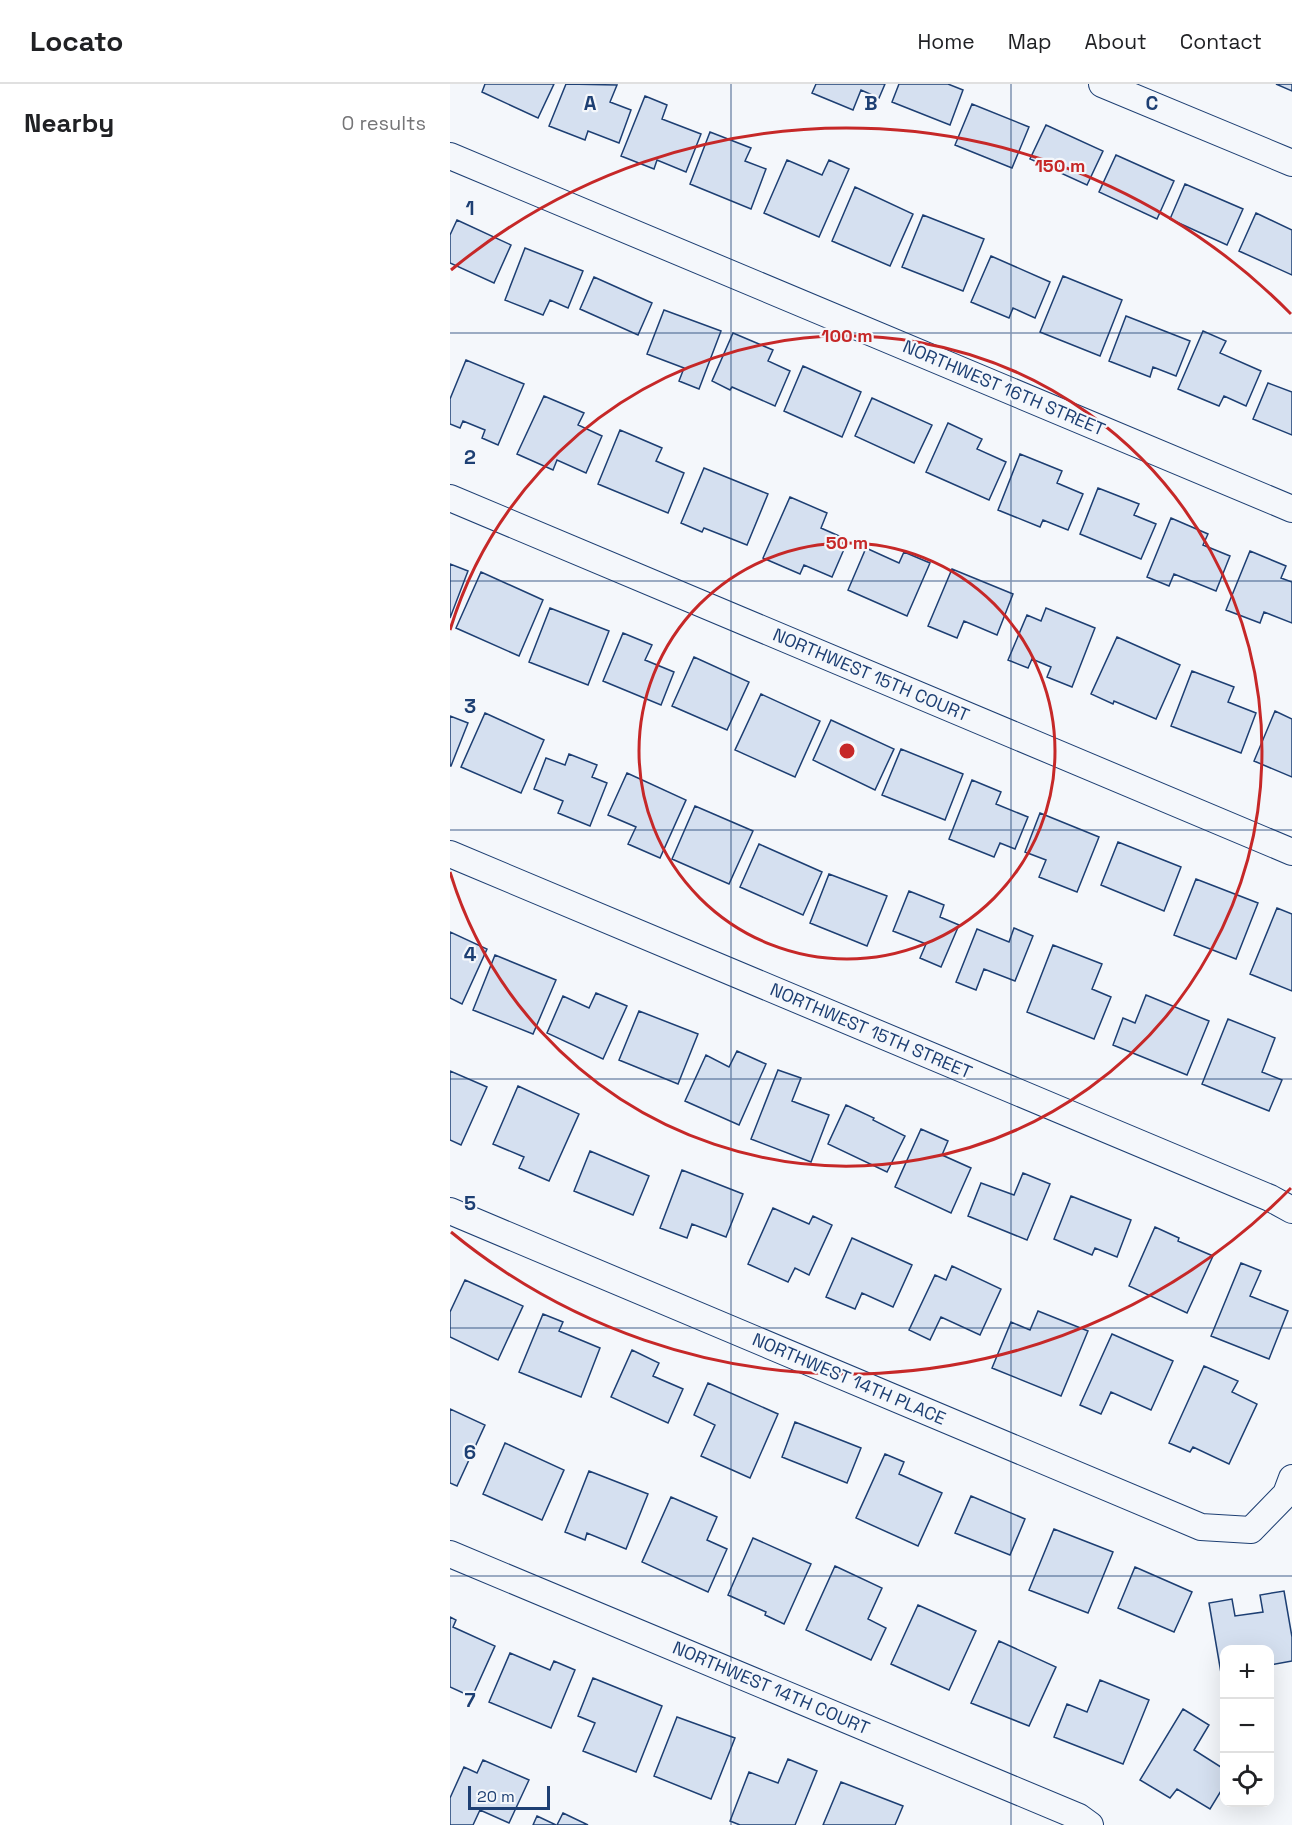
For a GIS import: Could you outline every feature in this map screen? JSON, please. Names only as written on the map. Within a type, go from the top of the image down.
[{"type":"street","points":[[1102,84],[1292,164]]},
{"type":"street","name":"NORTHWEST 16TH STREET","points":[[450,156],[1292,508]]},
{"type":"street","name":"NORTHWEST 15TH COURT","points":[[450,498],[1292,852]]},
{"type":"street","name":"NORTHWEST 15TH STREET","points":[[450,854],[1248,1189],[1292,1210]]},
{"type":"street","name":"NORTHWEST 14TH PLACE","points":[[450,1211],[1201,1527],[1251,1530],[1286,1494],[1292,1478]]},
{"type":"street","name":"NORTHWEST 14TH COURT","points":[[450,1554],[1068,1812],[1090,1825]]},
{"type":"building","points":[[485,84],[554,84],[538,118],[482,92]]},
{"type":"building","points":[[566,84],[617,85],[610,102],[631,110],[619,143],[588,131],[585,140],[549,126]]},
{"type":"building","points":[[816,84],[885,84],[879,98],[861,90],[853,110],[812,93]]},
{"type":"building","points":[[899,84],[948,84],[963,90],[950,125],[892,102]]},
{"type":"building","points":[[1276,84],[1292,84],[1292,91]]},
{"type":"building","points":[[645,96],[667,105],[662,119],[701,134],[686,172],[657,160],[654,169],[621,156]]},
{"type":"building","points":[[972,104],[1029,127],[1012,168],[955,145]]},
{"type":"building","points":[[1046,125],[1103,151],[1087,185],[1030,159]]},
{"type":"building","points":[[710,132],[751,148],[745,161],[766,169],[751,209],[690,184]]},
{"type":"building","points":[[1116,155],[1174,181],[1157,219],[1099,192]]},
{"type":"building","points":[[787,160],[822,175],[829,160],[849,169],[819,237],[764,213]]},
{"type":"building","points":[[1185,184],[1243,209],[1227,245],[1170,219]]},
{"type":"building","points":[[855,187],[913,214],[890,266],[832,241]]},
{"type":"building","points":[[1256,213],[1292,230],[1292,275],[1239,251]]},
{"type":"building","points":[[923,215],[984,239],[963,291],[902,267]]},
{"type":"building","points":[[457,220],[511,245],[494,283],[450,263],[450,235]]},
{"type":"building","points":[[525,248],[583,271],[568,308],[550,300],[543,315],[505,300]]},
{"type":"building","points":[[991,256],[1050,282],[1035,318],[1013,308],[1009,318],[971,302]]},
{"type":"building","points":[[1063,276],[1122,300],[1100,356],[1040,332]]},
{"type":"building","points":[[594,277],[652,303],[638,335],[580,309]]},
{"type":"building","points":[[664,310],[721,331],[699,389],[679,381],[684,368],[647,354]]},
{"type":"building","points":[[1126,316],[1190,341],[1176,376],[1153,367],[1150,377],[1109,361]]},
{"type":"building","points":[[1203,331],[1226,341],[1220,353],[1261,371],[1246,406],[1224,396],[1219,406],[1178,389]]},
{"type":"building","points":[[733,333],[773,350],[768,361],[790,371],[775,406],[712,381]]},
{"type":"building","points":[[466,360],[524,384],[498,445],[482,438],[485,430],[463,421],[460,428],[450,424],[450,399]]},
{"type":"building","points":[[803,366],[861,392],[842,437],[784,411]]},
{"type":"building","points":[[1268,383],[1292,392],[1292,435],[1253,419]]},
{"type":"building","points":[[544,396],[584,413],[578,425],[602,436],[586,473],[557,460],[553,470],[517,454]]},
{"type":"building","points":[[872,398],[932,425],[914,463],[855,436]]},
{"type":"building","points":[[948,423],[982,439],[977,449],[1006,462],[989,500],[926,472]]},
{"type":"building","points":[[620,430],[662,448],[656,461],[684,473],[668,513],[598,484]]},
{"type":"building","points":[[1020,454],[1062,471],[1057,483],[1083,494],[1068,530],[1043,520],[1040,527],[998,510]]},
{"type":"building","points":[[704,468],[768,494],[747,545],[704,528],[702,532],[681,523]]},
{"type":"building","points":[[1098,488],[1139,504],[1134,515],[1156,524],[1141,559],[1080,534]]},
{"type":"building","points":[[790,497],[827,513],[821,528],[848,540],[832,577],[804,565],[800,574],[763,558]]},
{"type":"building","points":[[1171,518],[1208,534],[1203,545],[1230,556],[1216,591],[1174,574],[1169,586],[1147,577]]},
{"type":"building","points":[[866,548],[899,563],[904,552],[930,563],[907,616],[848,590]]},
{"type":"building","points":[[1250,551],[1286,566],[1281,578],[1292,582],[1292,623],[1264,612],[1260,623],[1226,610]]},
{"type":"building","points":[[450,564],[468,571],[450,618]]},
{"type":"building","points":[[952,569],[1013,594],[997,635],[964,621],[957,638],[928,626]]},
{"type":"building","points":[[481,572],[543,600],[519,656],[456,628]]},
{"type":"building","points":[[550,608],[609,631],[588,685],[529,662]]},
{"type":"building","points":[[1046,608],[1095,628],[1072,687],[1047,677],[1051,667],[1032,659],[1028,668],[1008,660],[1027,615],[1041,621]]},
{"type":"building","points":[[623,633],[652,645],[645,660],[674,672],[661,705],[603,681]]},
{"type":"building","points":[[1117,637],[1180,665],[1156,719],[1091,694]]},
{"type":"building","points":[[694,657],[749,682],[727,730],[672,706]]},
{"type":"building","points":[[1192,671],[1234,687],[1228,702],[1256,713],[1241,753],[1171,726]]},
{"type":"building","points":[[761,694],[820,721],[795,777],[735,750]]},
{"type":"building","points":[[1275,711],[1292,719],[1292,777],[1254,761]]},
{"type":"building","points":[[485,713],[544,740],[521,793],[461,767]]},
{"type":"building","points":[[450,716],[468,723],[451,766],[450,766]]},
{"type":"building","points":[[831,720],[894,749],[875,790],[813,760]]},
{"type":"building","points":[[901,749],[963,774],[945,820],[882,795]]},
{"type":"building","points":[[569,754],[597,765],[592,777],[607,783],[590,826],[558,813],[563,801],[534,789],[546,758],[565,765]]},
{"type":"building","points":[[627,773],[686,800],[660,858],[628,844],[636,827],[608,815]]},
{"type":"building","points":[[972,780],[1001,792],[996,804],[1028,817],[1015,849],[1000,843],[994,857],[949,839]]},
{"type":"building","points":[[695,806],[753,831],[729,884],[672,859]]},
{"type":"building","points":[[1040,813],[1099,837],[1077,892],[1039,877],[1046,860],[1025,852]]},
{"type":"building","points":[[1118,842],[1181,867],[1164,911],[1101,885]]},
{"type":"building","points":[[759,844],[822,872],[803,915],[740,887]]},
{"type":"building","points":[[829,874],[887,896],[867,946],[810,923]]},
{"type":"building","points":[[1196,879],[1258,903],[1236,959],[1174,935]]},
{"type":"building","points":[[909,891],[944,905],[940,917],[959,925],[941,967],[920,958],[926,944],[893,931]]},
{"type":"building","points":[[1277,908],[1292,914],[1292,991],[1250,974]]},
{"type":"building","points":[[1014,928],[1033,936],[1015,981],[984,969],[976,990],[956,982],[977,929],[1009,942]]},
{"type":"building","points":[[450,932],[487,949],[462,1004],[450,998]]},
{"type":"building","points":[[1053,945],[1102,964],[1092,989],[1111,997],[1094,1039],[1027,1012]]},
{"type":"building","points":[[495,955],[556,980],[533,1034],[473,1010]]},
{"type":"building","points":[[596,993],[627,1006],[603,1059],[547,1033],[563,996],[589,1008]]},
{"type":"building","points":[[1146,995],[1209,1021],[1187,1075],[1113,1045],[1123,1018],[1135,1023]]},
{"type":"building","points":[[639,1011],[698,1034],[678,1084],[619,1060]]},
{"type":"building","points":[[1228,1019],[1275,1038],[1262,1072],[1282,1080],[1269,1111],[1202,1084]]},
{"type":"building","points":[[737,1051],[766,1064],[739,1125],[685,1101],[706,1055],[729,1067]]},
{"type":"building","points":[[778,1070],[801,1078],[792,1101],[829,1115],[811,1162],[751,1139]]},
{"type":"building","points":[[450,1071],[487,1087],[461,1145],[450,1140]]},
{"type":"building","points":[[518,1086],[579,1114],[549,1181],[519,1168],[524,1157],[493,1144]]},
{"type":"building","points":[[846,1105],[905,1136],[887,1172],[828,1144]]},
{"type":"building","points":[[921,1129],[948,1141],[942,1155],[971,1168],[951,1213],[895,1187]]},
{"type":"building","points":[[590,1151],[649,1176],[633,1215],[574,1191]]},
{"type":"building","points":[[682,1170],[743,1194],[726,1237],[692,1224],[687,1238],[660,1228]]},
{"type":"building","points":[[1023,1173],[1050,1184],[1027,1240],[968,1216],[981,1183],[1014,1195]]},
{"type":"building","points":[[1071,1196],[1131,1220],[1117,1257],[1095,1248],[1092,1255],[1054,1239]]},
{"type":"building","points":[[773,1208],[809,1224],[813,1216],[832,1225],[809,1275],[795,1268],[788,1282],[748,1264]]},
{"type":"building","points":[[1155,1227],[1179,1238],[1178,1241],[1213,1256],[1187,1313],[1129,1286]]},
{"type":"building","points":[[852,1238],[912,1265],[893,1307],[862,1293],[855,1309],[826,1297]]},
{"type":"building","points":[[1241,1263],[1261,1271],[1250,1296],[1288,1311],[1269,1359],[1211,1336]]},
{"type":"building","points":[[952,1266],[1001,1289],[980,1335],[941,1317],[930,1340],[909,1330],[935,1275],[946,1280]]},
{"type":"building","points":[[465,1280],[523,1306],[498,1360],[450,1337],[450,1312]]},
{"type":"building","points":[[1038,1311],[1088,1331],[1061,1396],[992,1368],[1011,1322],[1030,1330]]},
{"type":"building","points":[[543,1314],[563,1322],[559,1331],[600,1348],[581,1397],[519,1372]]},
{"type":"building","points":[[1112,1334],[1173,1361],[1151,1410],[1111,1392],[1101,1414],[1080,1405]]},
{"type":"building","points":[[632,1350],[659,1363],[653,1376],[683,1389],[668,1423],[611,1397]]},
{"type":"building","points":[[1204,1366],[1238,1381],[1232,1392],[1257,1404],[1229,1464],[1193,1447],[1190,1452],[1169,1443]]},
{"type":"building","points":[[708,1383],[778,1414],[750,1478],[701,1456],[715,1425],[694,1415]]},
{"type":"building","points":[[450,1409],[485,1425],[457,1486],[450,1483]]},
{"type":"building","points":[[795,1422],[861,1448],[847,1483],[782,1457]]},
{"type":"building","points":[[505,1443],[564,1470],[542,1520],[483,1494]]},
{"type":"building","points":[[885,1454],[904,1462],[899,1474],[942,1493],[918,1546],[856,1518]]},
{"type":"building","points":[[589,1471],[648,1494],[626,1549],[587,1533],[585,1540],[565,1532]]},
{"type":"building","points":[[971,1496],[1025,1519],[1010,1555],[955,1533]]},
{"type":"building","points":[[671,1497],[717,1517],[707,1540],[727,1549],[708,1592],[642,1562]]},
{"type":"building","points":[[1054,1529],[1113,1552],[1088,1613],[1029,1590]]},
{"type":"building","points":[[753,1538],[811,1564],[784,1624],[765,1615],[766,1612],[728,1595]]},
{"type":"building","points":[[835,1566],[882,1588],[868,1619],[886,1628],[871,1660],[806,1630]]},
{"type":"building","points":[[1135,1567],[1192,1592],[1174,1632],[1118,1608]]},
{"type":"building","points":[[1284,1591],[1292,1637],[1292,1661],[1274,1664],[1274,1645],[1220,1645],[1220,1667],[1209,1603],[1232,1599],[1235,1616],[1263,1612],[1260,1595]]},
{"type":"building","points":[[918,1605],[976,1631],[949,1690],[891,1664]]},
{"type":"building","points":[[450,1617],[456,1620],[453,1627],[495,1646],[472,1697],[450,1687]]},
{"type":"building","points":[[999,1641],[1056,1667],[1029,1726],[971,1703]]},
{"type":"building","points":[[510,1653],[550,1670],[554,1661],[575,1670],[551,1728],[489,1702]]},
{"type":"building","points":[[593,1678],[662,1706],[636,1772],[583,1751],[595,1723],[578,1716]]},
{"type":"building","points":[[1100,1680],[1149,1700],[1123,1764],[1054,1737],[1067,1704],[1087,1712]]},
{"type":"building","points":[[1183,1709],[1209,1725],[1194,1750],[1220,1766],[1220,1793],[1210,1809],[1177,1789],[1170,1798],[1140,1780]]},
{"type":"building","points":[[677,1717],[735,1738],[711,1799],[654,1776]]},
{"type":"building","points":[[788,1759],[817,1771],[795,1825],[740,1825],[730,1821],[749,1772],[778,1783]]},
{"type":"building","points":[[483,1760],[529,1780],[509,1823],[480,1810],[473,1825],[450,1825],[450,1798],[464,1767],[477,1773]]},
{"type":"building","points":[[841,1782],[903,1806],[895,1825],[823,1825]]},
{"type":"building","points":[[563,1813],[588,1825],[557,1825]]},
{"type":"building","points":[[537,1816],[556,1825],[533,1825]]}]
